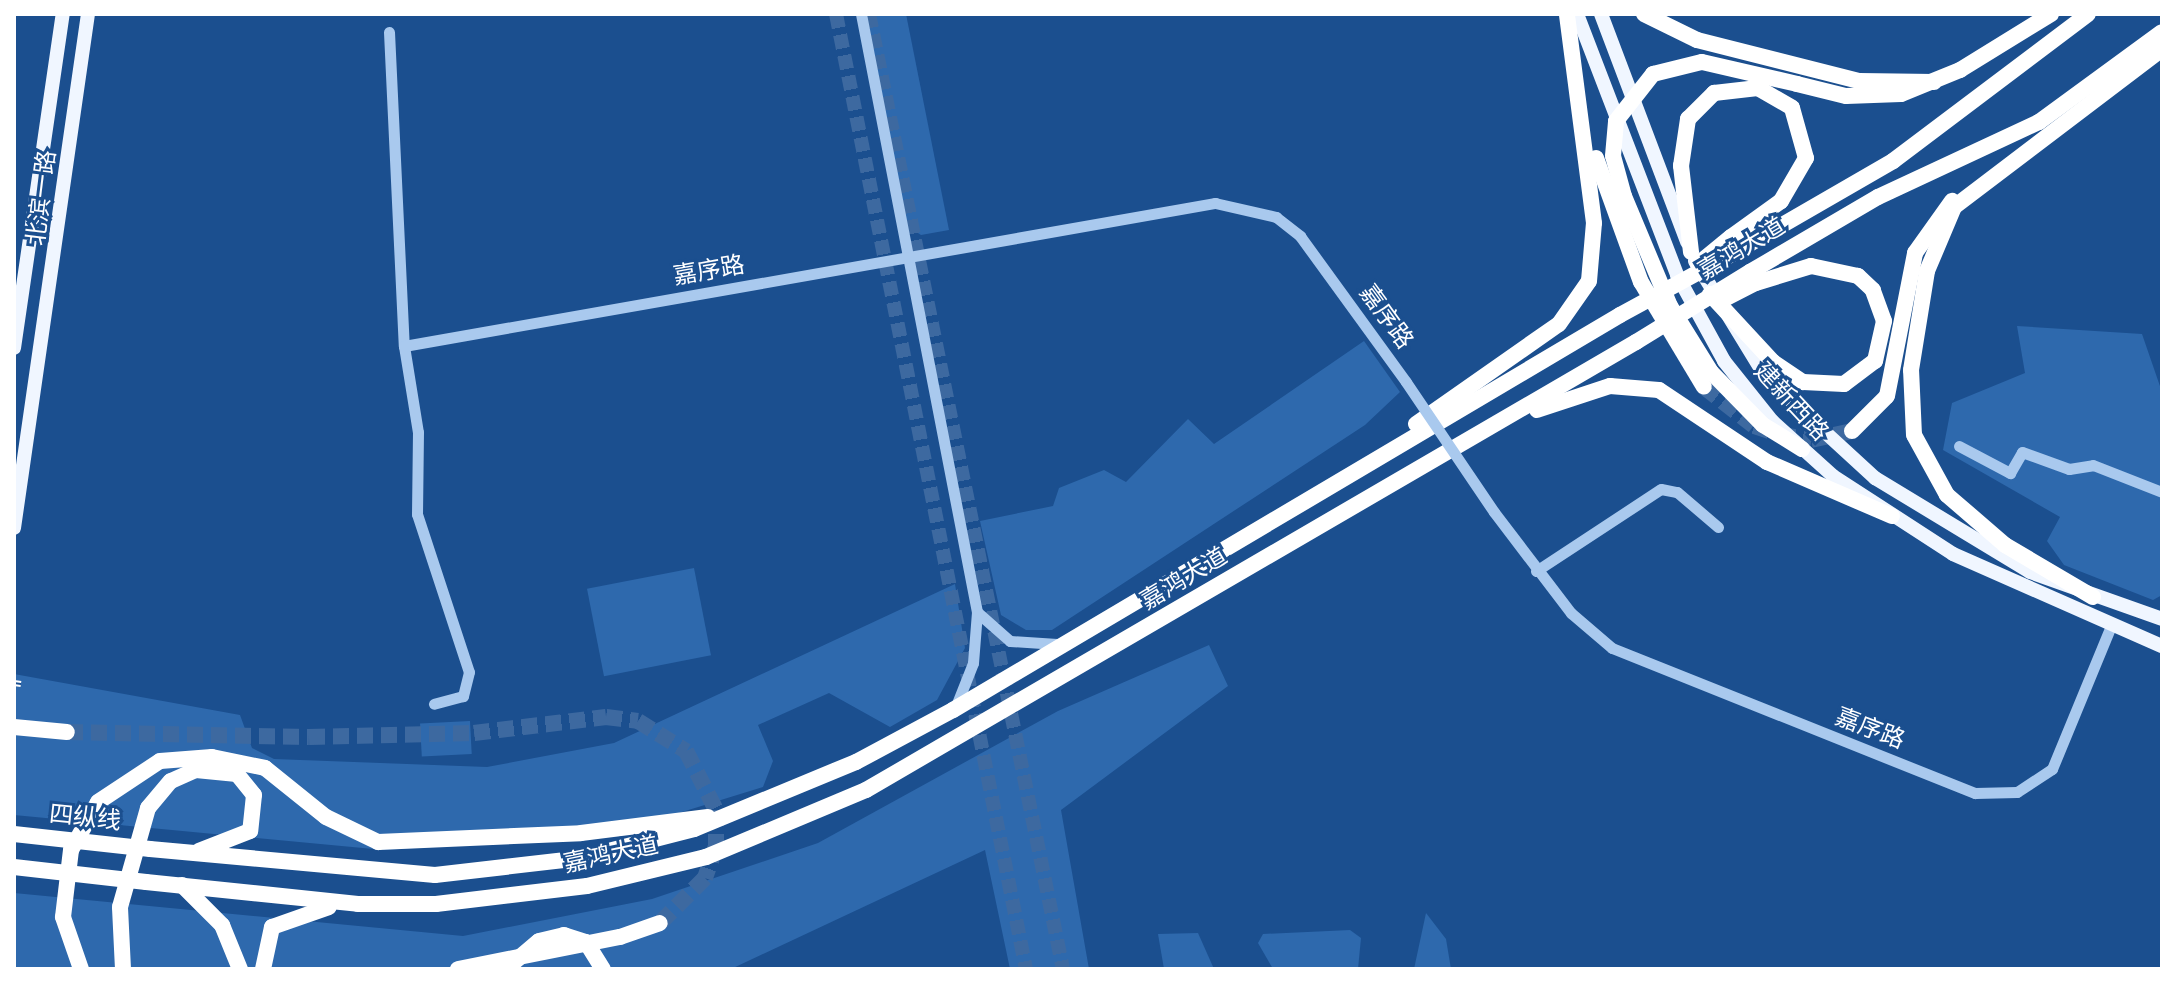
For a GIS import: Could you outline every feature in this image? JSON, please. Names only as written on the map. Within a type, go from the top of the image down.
[{"type":"highway","points":[[1567,14],[1600,175],[1629,255],[1668,335],[1704,387]]},
{"type":"highway","points":[[1644,14],[1697,40],[1859,81],[1934,82]]},
{"type":"highway","points":[[1802,449],[1743,407],[1697,352],[1624,196],[1613,156],[1616,121],[1653,74],[1702,62],[1797,84],[1878,98],[1934,82],[2051,14]]},
{"type":"highway","name":"嘉鸿大道","points":[[150,849],[435,875],[581,858],[737,813],[953,710],[1668,288],[1735,243],[1893,161],[2088,14]]},
{"type":"highway","name":"嘉鸿大道","points":[[14,867],[358,904],[449,903],[587,886],[706,857],[807,818],[1045,689],[1636,342],[1753,277],[1878,197],[2039,122],[2162,32]]},
{"type":"highway","points":[[1852,431],[1873,417],[1893,383],[1920,240],[1942,209],[2162,49]]},
{"type":"highway","points":[[1364,465],[1458,390],[1546,335],[1582,299],[1595,244],[1577,58]]},
{"type":"highway","points":[[1691,252],[1681,166],[1688,119],[1714,93],[1758,88],[1792,108],[1806,158],[1781,201],[1735,243]]},
{"type":"highway","points":[[1978,182],[1948,216],[1927,271],[1909,388],[1914,435],[1955,505],[2005,545],[2093,597]]},
{"type":"highway","points":[[1710,294],[1773,362],[1803,382],[1844,384],[1875,361],[1884,321],[1873,290],[1858,276],[1811,266],[1753,277]]},
{"type":"highway","points":[[1477,436],[1573,395],[1640,385],[1675,398],[1767,462],[1892,516]]},
{"type":"highway","points":[[14,727],[67,732],[14,737]]},
{"type":"highway","points":[[81,969],[63,917],[71,850],[98,802],[160,761],[212,757],[265,768],[326,817],[378,842],[581,833],[737,813]]},
{"type":"highway","points":[[123,969],[120,907],[148,808],[171,781],[196,770],[237,774],[254,795],[250,831],[191,854]]},
{"type":"highway","name":"四纵线","points":[[14,834],[150,849]]},
{"type":"highway","points":[[182,885],[222,925],[240,969]]},
{"type":"highway","points":[[262,962],[272,927],[286,916],[358,904]]},
{"type":"highway","points":[[508,969],[660,923]]},
{"type":"highway","points":[[508,969],[539,941],[564,935],[586,942],[603,969]]},
{"type":"highway","points":[[458,969],[577,948]]},
{"type":"main road","name":"北滨一路","points":[[14,348],[63,14]]},
{"type":"main road","name":"北滨一路","points":[[14,528],[88,14]]},
{"type":"main road","name":"建新西路","points":[[1577,14],[1691,304],[1732,371],[1802,449],[1892,516],[2019,588],[2162,649]]},
{"type":"main road","name":"建新西路","points":[[1601,14],[1691,252],[1710,294],[1775,389],[1844,454],[1973,542],[2093,597],[2162,619]]},
{"type":"street","points":[[861,14],[906,259],[977,612],[973,663],[953,710]]},
{"type":"street","points":[[389,32],[404,346],[418,432],[417,514],[469,672],[463,696],[434,704]]},
{"type":"street","name":"嘉序路","points":[[404,346],[906,259],[1183,205],[1248,207],[1300,236],[1406,382],[1536,571],[1589,631],[1638,662],[1997,796],[2036,784],[2052,769],[2111,626]]},
{"type":"street","points":[[1959,446],[2010,473],[2022,452],[2069,469],[2093,465],[2162,492]]},
{"type":"street","points":[[1536,571],[1661,489],[1677,492],[1718,527]]},
{"type":"street","points":[[977,612],[1024,646],[1070,642]]},
{"type":"shaded area","points":[[867,14],[906,14],[949,230],[921,235],[907,226]]},
{"type":"shaded area","points":[[2017,326],[2142,334],[2162,392],[2162,595],[2153,600],[2064,565],[2047,541],[2060,517],[1943,450],[1952,403],[2025,373]]},
{"type":"shaded area","points":[[1364,341],[1400,392],[1365,425],[1052,630],[1026,630],[1001,615],[980,521],[1053,506],[1059,488],[1104,470],[1126,482],[1188,419],[1214,444]]},
{"type":"shaded area","points":[[694,568],[711,655],[604,676],[587,589]]},
{"type":"shaded area","points":[[955,584],[965,648],[937,700],[890,727],[829,693],[758,725],[773,761],[763,787],[669,816],[546,840],[384,850],[14,815],[14,674],[240,715],[252,748],[274,759],[487,767],[614,743]]},
{"type":"shaded area","points":[[1209,645],[1228,686],[1061,810],[1089,969],[1010,969],[985,850],[731,969],[14,969],[14,893],[463,936],[652,899],[818,843],[1058,711]]},
{"type":"shaded area","points":[[470,721],[472,754],[422,757],[420,724]]},
{"type":"shaded area","points":[[1426,913],[1446,939],[1451,969],[1414,969]]},
{"type":"shaded area","points":[[1350,930],[1361,938],[1358,969],[1273,969],[1258,943],[1263,934]]},
{"type":"shaded area","points":[[1198,933],[1214,969],[1164,969],[1158,934]]},
{"type":"tunnel","points":[[836,14],[1026,969]]},
{"type":"tunnel","points":[[869,14],[1063,969]]},
{"type":"tunnel","points":[[1704,387],[1754,426],[1779,434],[1811,440],[1852,431]]},
{"type":"tunnel","points":[[67,732],[309,737],[474,733],[606,717],[638,721],[686,751],[716,810],[716,846],[705,878],[660,923]]},
{"type":"railway","points":[[14,683],[21,684]]}]
